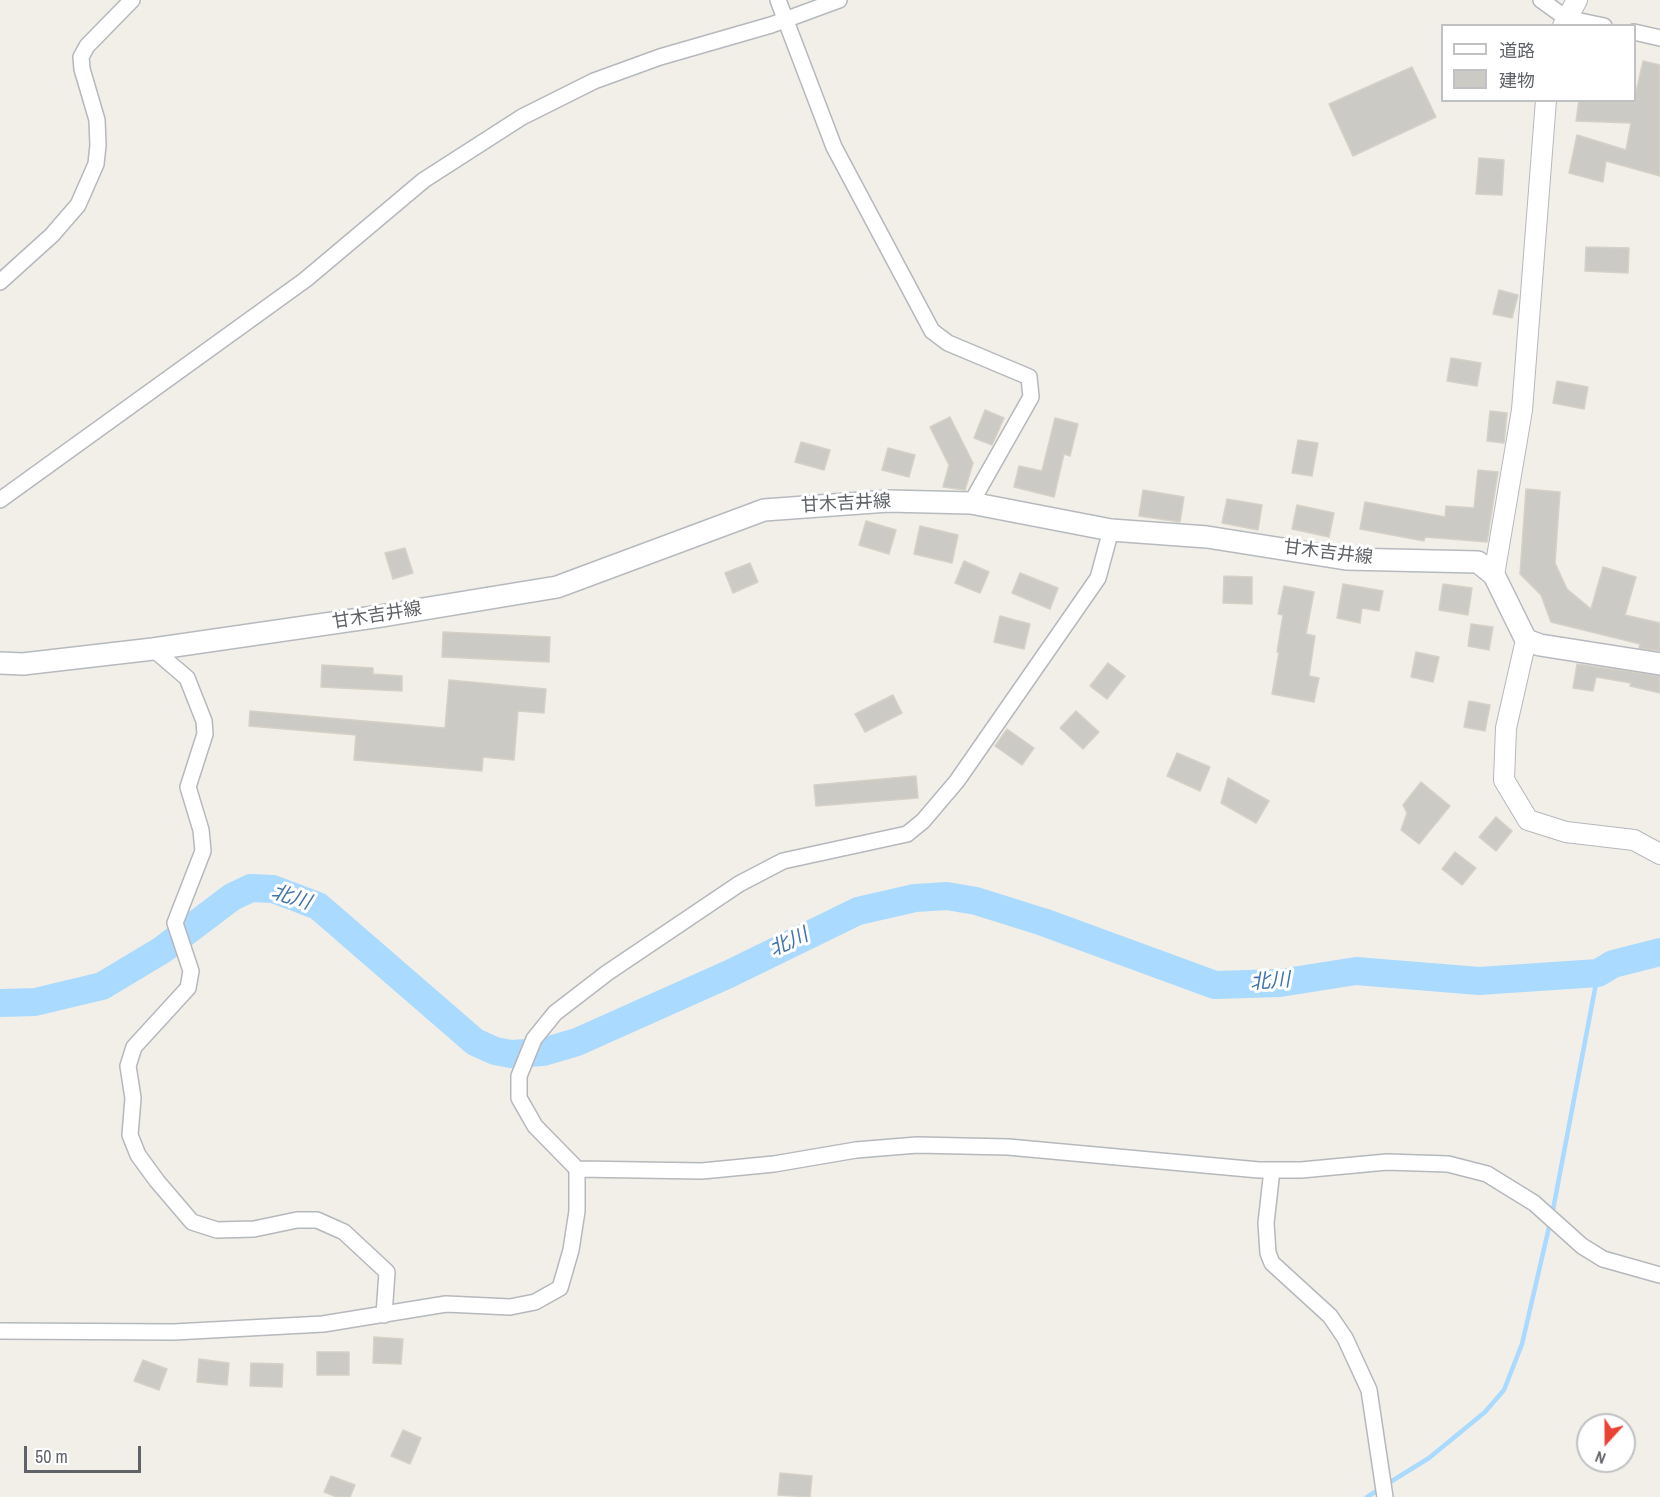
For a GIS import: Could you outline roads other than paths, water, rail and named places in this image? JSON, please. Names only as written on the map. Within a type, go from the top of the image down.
[{"type":"main road","name":"甘木吉井線","points":[[0,663],[23,664],[153,649],[557,587],[764,510],[888,501],[971,503],[1111,530],[1207,537],[1346,559],[1478,562],[1494,575]]},
{"type":"main road","points":[[1494,575],[1526,640],[1540,645],[1660,664]]},
{"type":"street","points":[[0,282],[52,235],[78,206],[96,164],[98,146],[97,120],[82,69],[81,57],[87,46],[132,0]]},
{"type":"street","points":[[778,0],[784,21],[834,147],[932,331],[948,343],[1029,377],[1031,397],[971,503]]},
{"type":"street","points":[[0,500],[305,280],[424,180],[522,117],[594,81],[660,57],[784,21],[839,0]]},
{"type":"street","points":[[1541,0],[1565,22],[1584,24]]},
{"type":"street","points":[[1565,22],[1578,0]]},
{"type":"street","points":[[1636,32],[1660,38]]},
{"type":"street","points":[[1494,575],[1522,410],[1546,102]]},
{"type":"street","points":[[0,1331],[174,1332],[323,1324],[446,1304],[510,1306],[535,1302],[560,1288],[571,1250],[577,1211],[577,1169],[535,1126],[519,1098],[519,1076],[534,1039],[555,1013],[607,973],[739,884],[783,861],[907,834],[923,821],[957,781],[1098,578],[1111,530]]},
{"type":"street","points":[[1526,640],[1506,728],[1504,780],[1528,820],[1566,832],[1634,840],[1660,854]]},
{"type":"street","points":[[153,649],[187,678],[204,721],[205,734],[188,787],[201,830],[203,851],[175,923],[191,970],[188,988],[134,1047],[128,1066],[133,1098],[130,1135],[138,1155],[150,1173],[192,1222],[217,1230],[254,1229],[297,1220],[317,1220],[344,1232],[387,1272],[384,1315]]},
{"type":"street","points":[[577,1169],[702,1171],[774,1164],[856,1150],[917,1145],[1008,1148],[1272,1170],[1408,1163],[1448,1164],[1487,1174],[1534,1203],[1581,1246],[1603,1260],[1660,1275]]},
{"type":"street","points":[[1272,1170],[1266,1222],[1268,1253],[1272,1263],[1330,1316],[1345,1338],[1369,1390],[1385,1497]]},
{"type":"waterway","name":"北川","points":[[0,1003],[35,1002],[102,986],[162,950],[232,897],[251,888],[273,889],[318,906],[475,1042],[495,1051],[511,1054],[543,1052],[577,1042],[729,974],[858,911],[915,898],[947,896],[976,901],[1043,922],[1215,985],[1280,983],[1356,971],[1479,981],[1598,973],[1613,964],[1660,952]]},
{"type":"waterway","points":[[1552,1215],[1598,973]]},
{"type":"waterway","points":[[1387,1484],[1429,1458],[1485,1412],[1504,1390],[1522,1344],[1550,1223]]},
{"type":"waterway","points":[[1367,1497],[1380,1489]]}]
